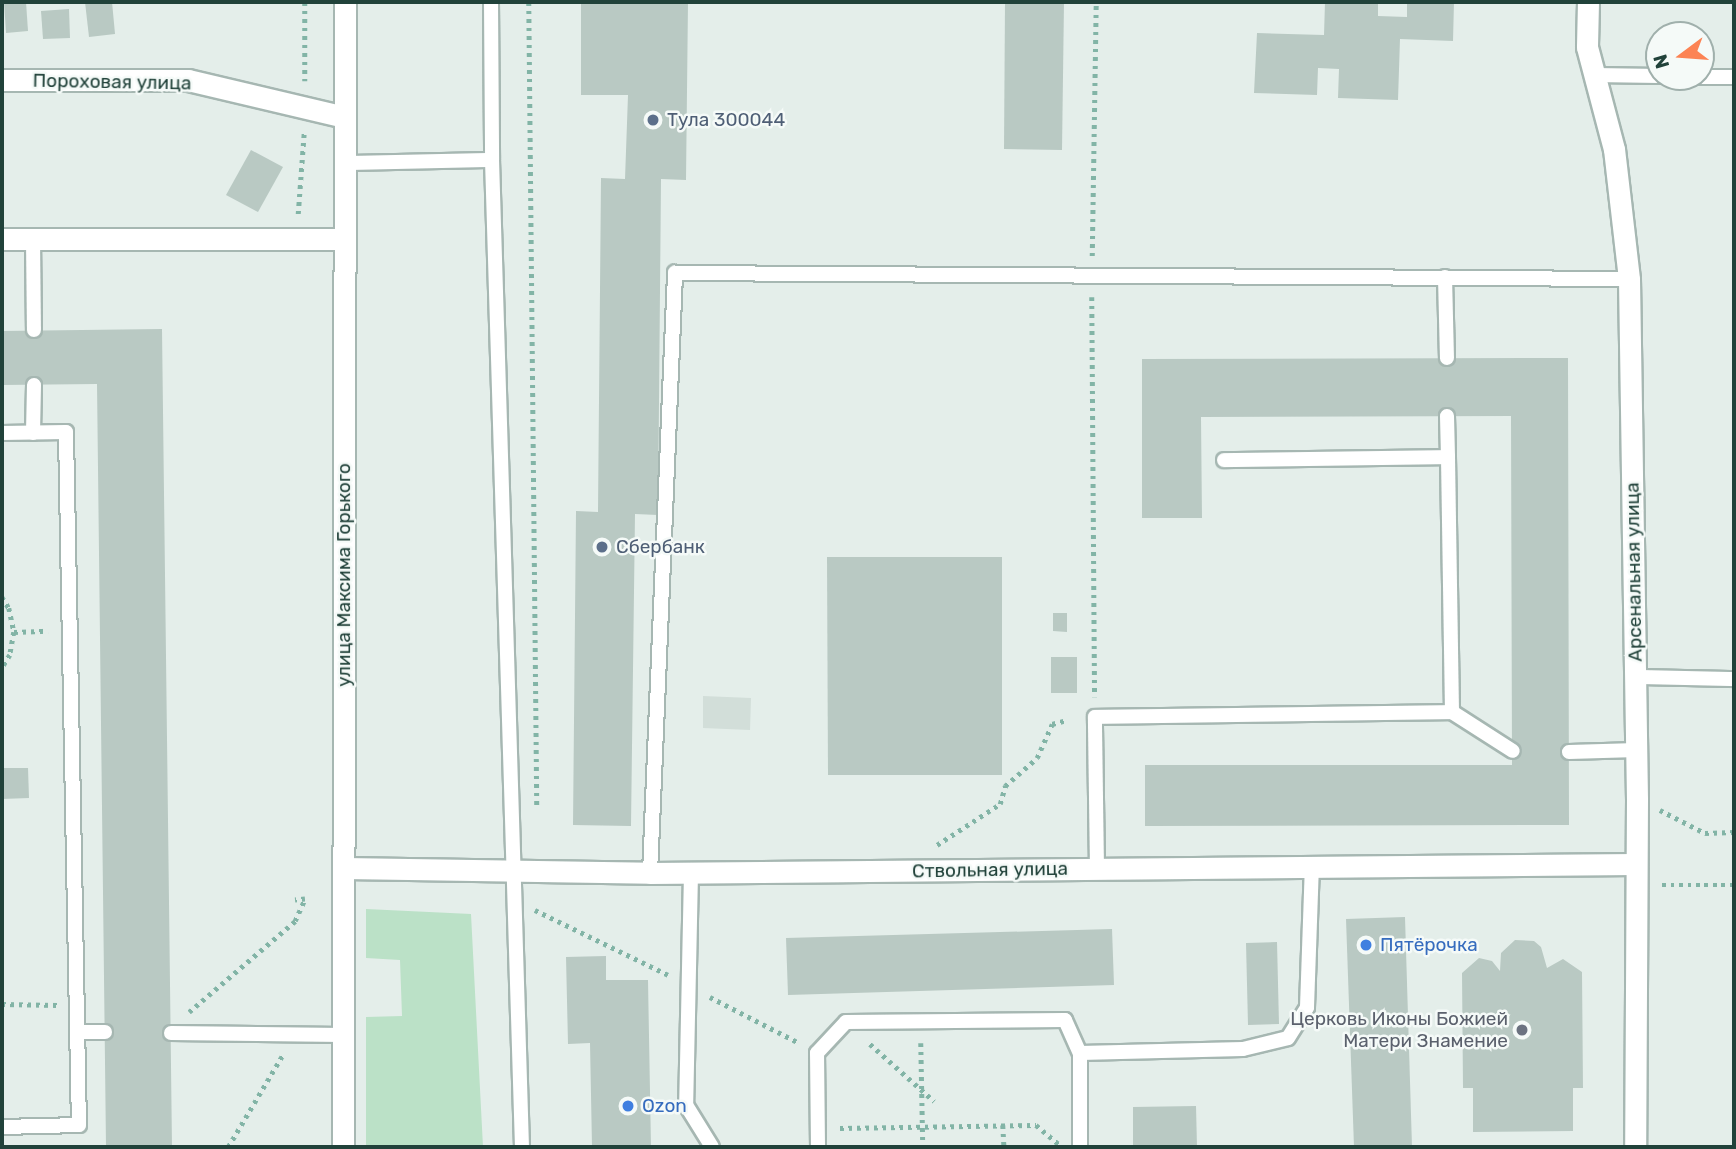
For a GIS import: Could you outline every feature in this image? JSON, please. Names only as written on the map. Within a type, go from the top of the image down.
[{"type":"street","name":"улица Максима Горького","points":[[343,1147],[345,2]]},
{"type":"street","name":"Арсенальная улица","points":[[1588,2],[1587,47],[1614,149],[1629,279],[1637,750],[1634,886],[1635,1147]]},
{"type":"street","name":"Пороховая улица","points":[[2,80],[188,80],[345,117]]},
{"type":"street","points":[[2,239],[345,239]]},
{"type":"street","name":"Ствольная улица","points":[[344,868],[691,873],[1636,864]]},
{"type":"lane","points":[[491,2],[492,160],[511,870],[522,1147]]},
{"type":"lane","points":[[1595,75],[1645,76]]},
{"type":"lane","points":[[1715,76],[1734,77]]},
{"type":"lane","points":[[345,163],[492,160]]},
{"type":"lane","points":[[33,239],[34,330]]},
{"type":"lane","points":[[650,873],[676,272],[1629,279]]},
{"type":"lane","points":[[1445,277],[1447,358]]},
{"type":"lane","points":[[33,433],[34,385]]},
{"type":"lane","points":[[1447,416],[1451,712]]},
{"type":"lane","points":[[2,433],[66,432],[79,1125],[2,1127]]},
{"type":"lane","points":[[1224,460],[1448,457]]},
{"type":"lane","points":[[1636,677],[1734,679]]},
{"type":"lane","points":[[1097,869],[1095,718],[1451,712],[1513,751]]},
{"type":"lane","points":[[1569,752],[1637,750]]},
{"type":"lane","points":[[1080,1053],[1243,1049],[1288,1038],[1307,1007],[1312,867]]},
{"type":"lane","points":[[691,873],[686,1105],[712,1147]]},
{"type":"lane","points":[[818,1147],[817,1053],[846,1022],[1065,1020],[1080,1053],[1080,1147]]},
{"type":"lane","points":[[77,1032],[105,1032]]},
{"type":"lane","points":[[171,1032],[344,1035]]},
{"type":"path","points":[[529,2],[537,816]]},
{"type":"path","points":[[1095,718],[1092,275],[1096,2]]},
{"type":"path","points":[[2,597],[9,608],[14,632],[10,655],[2,668]]},
{"type":"path","points":[[14,632],[70,631]]},
{"type":"path","points":[[924,871],[939,843],[978,822],[1000,804],[1005,786],[1037,758],[1052,724],[1067,720]]},
{"type":"path","points":[[1637,799],[1705,832],[1734,832]]},
{"type":"path","points":[[537,871],[538,911]]},
{"type":"path","points":[[1634,886],[1734,885]]},
{"type":"path","points":[[171,1032],[196,1005],[295,921],[305,899],[295,900]]},
{"type":"path","points":[[2,1004],[77,1005]]},
{"type":"path","points":[[921,1021],[923,1147]]},
{"type":"path","points":[[846,1022],[934,1101]]},
{"type":"path","points":[[228,1147],[295,1035]]},
{"type":"path","points":[[1003,1125],[1004,1147]]},
{"type":"path","points":[[818,1129],[1036,1125],[1063,1147]]},
{"type":"shaded area","points":[[703,696],[751,698],[750,730],[703,728]]},
{"type":"green space","points":[[366,909],[471,914],[483,1147],[366,1147],[366,1017],[402,1016],[400,960],[366,958]]},
{"type":"building","points":[[4,2],[26,2],[28,31],[6,33]]},
{"type":"building","points":[[85,2],[112,2],[115,34],[89,37]]},
{"type":"building","points":[[581,2],[688,2],[686,180],[661,179],[658,515],[635,514],[631,826],[573,825],[576,511],[598,512],[601,178],[625,179],[628,95],[581,95]]},
{"type":"building","points":[[1005,2],[1064,2],[1062,150],[1004,149]]},
{"type":"building","points":[[1325,2],[1378,2],[1378,16],[1407,17],[1407,2],[1454,2],[1453,41],[1400,39],[1398,100],[1338,98],[1339,69],[1318,68],[1317,95],[1254,93],[1257,33],[1324,35]]},
{"type":"building","points":[[69,9],[70,38],[43,39],[41,11]]},
{"type":"building","points":[[251,150],[283,167],[258,212],[226,195]]},
{"type":"building","points":[[162,329],[172,1147],[106,1147],[97,384],[2,385],[2,331]]},
{"type":"building","points":[[1568,358],[1569,825],[1145,826],[1145,765],[1512,765],[1511,416],[1201,417],[1202,518],[1142,518],[1142,359]]},
{"type":"building","points":[[827,557],[1002,557],[1002,775],[828,775]]},
{"type":"building","points":[[1053,613],[1067,613],[1067,632],[1053,631]]},
{"type":"building","points":[[1051,657],[1077,657],[1077,693],[1051,693]]},
{"type":"building","points":[[2,768],[28,768],[29,798],[2,799]]},
{"type":"building","points":[[1405,917],[1412,1147],[1354,1147],[1346,919]]},
{"type":"building","points":[[1112,929],[1114,985],[788,995],[786,938]]},
{"type":"building","name":"Церковь Иконы Божией Матери Знамение","points":[[1515,940],[1534,941],[1541,947],[1547,968],[1563,959],[1582,972],[1583,1088],[1573,1088],[1573,1131],[1473,1132],[1473,1088],[1463,1088],[1462,973],[1479,958],[1492,961],[1500,971],[1501,953]]},
{"type":"building","points":[[1277,942],[1279,1024],[1248,1025],[1246,943]]},
{"type":"building","points":[[606,956],[606,980],[648,980],[651,1147],[592,1147],[590,1043],[568,1044],[566,957]]},
{"type":"building","points":[[1196,1106],[1197,1147],[1133,1147],[1133,1107]]},
{"type":"place","name":"Тула 300044","points":[[653,120]]},
{"type":"place","name":"Сбербанк","points":[[602,547]]},
{"type":"place","name":"Пятёрочка","points":[[1366,945]]},
{"type":"place","name":"Церковь Иконы Божией Матери Знамение","points":[[1522,1030]]},
{"type":"place","name":"Ozon","points":[[628,1106]]}]
